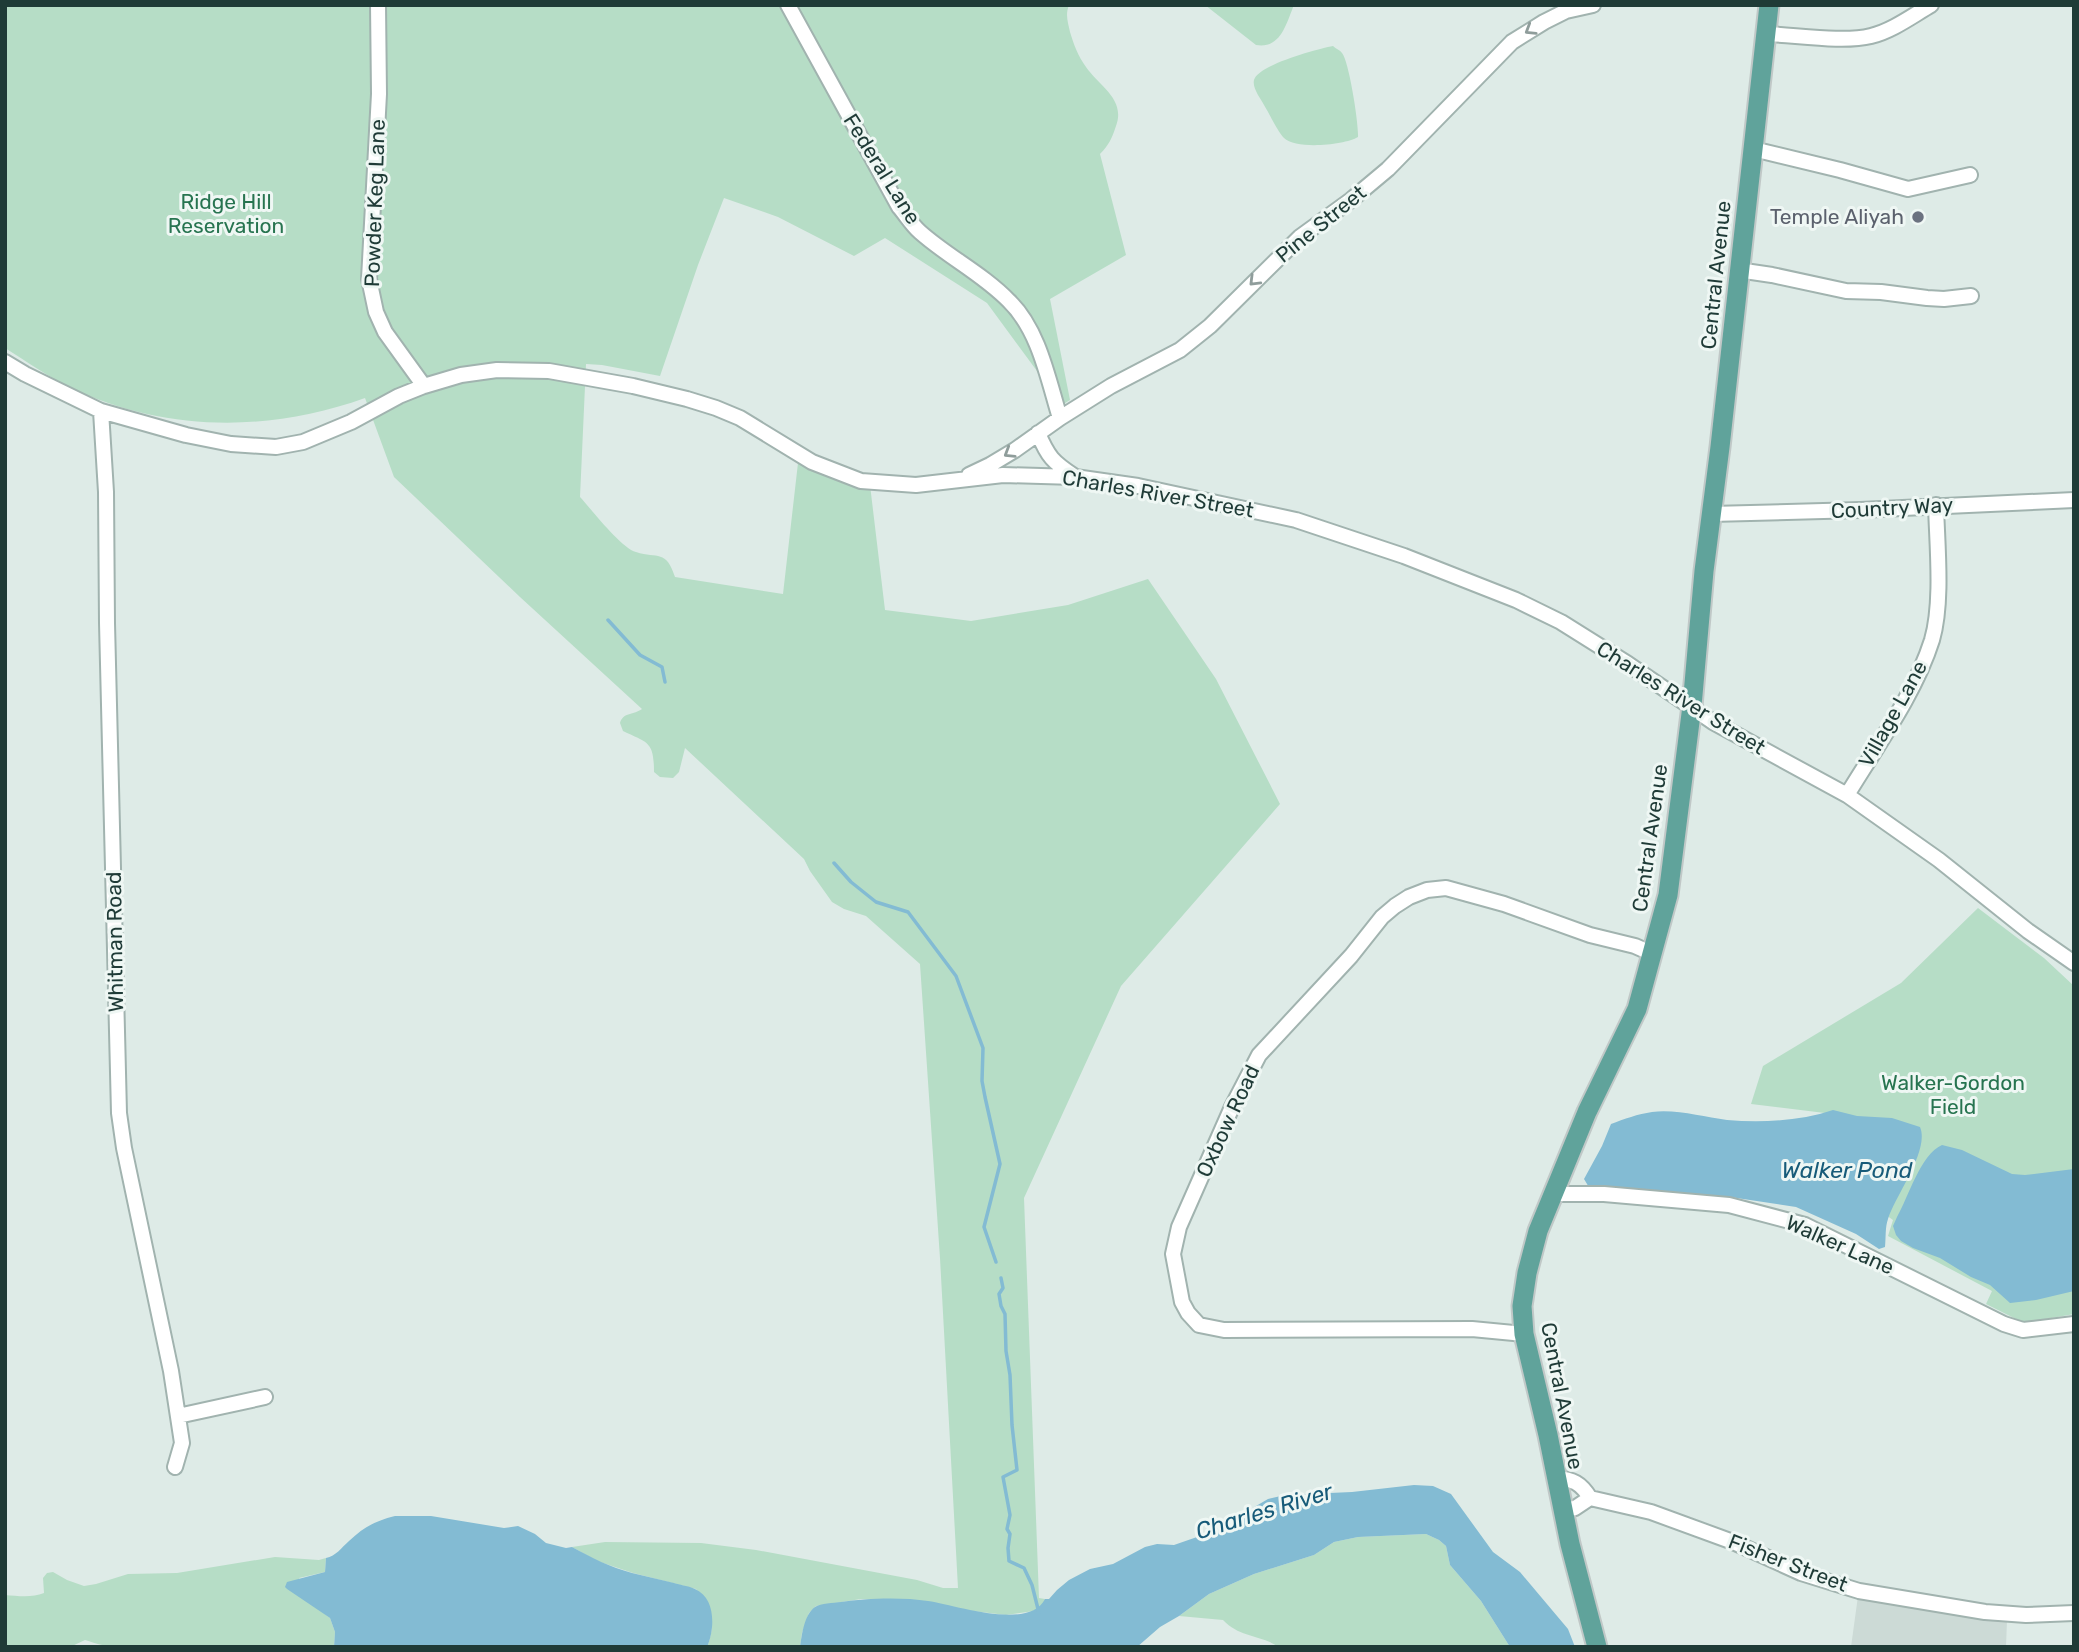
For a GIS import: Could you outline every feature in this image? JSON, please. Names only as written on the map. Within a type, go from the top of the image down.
[{"type":"main road","name":"Central Avenue","points":[[1597,1647],[1555,1478],[1548,1435],[1524,1334],[1522,1306],[1538,1231],[1587,1112],[1637,1009],[1668,895],[1692,706],[1769,5]]},
{"type":"street","name":"Powder Keg Lane","points":[[378,5],[379,94],[370,288],[376,312],[386,332],[424,386]]},
{"type":"street","name":"Federal Lane","points":[[788,5],[900,207],[919,231],[984,279],[1020,313],[1032,333],[1060,418]]},
{"type":"street","name":"Pine Street","points":[[958,480],[990,466],[1118,382],[1180,350],[1210,326],[1300,237],[1388,169],[1512,42],[1566,11],[1593,5]]},
{"type":"street","points":[[1766,34],[1842,38],[1871,36],[1888,30],[1931,5]]},
{"type":"street","points":[[1753,149],[1908,189],[1970,175]]},
{"type":"street","points":[[1738,270],[1846,291],[1881,292],[1936,299],[1971,296]]},
{"type":"street","name":"Charles River Street","points":[[5,362],[101,411],[220,442],[276,447],[303,442],[335,430],[424,386],[461,375],[497,370],[548,371],[633,386],[716,408],[740,418],[812,462],[861,481],[916,485],[1003,475],[1075,477],[1138,486],[1296,520],[1383,548],[1516,600],[1561,622],[1713,722],[1847,795],[1928,852],[2028,931],[2074,962]]},
{"type":"street","name":"Whitman Road","points":[[101,411],[106,492],[119,1114],[171,1371],[181,1443],[174,1467]]},
{"type":"street","points":[[1038,433],[1055,464],[1075,477]]},
{"type":"street","name":"Country Way","points":[[1711,514],[2074,500]]},
{"type":"street","name":"Village Lane","points":[[1847,795],[1905,699],[1922,666],[1932,638],[1938,575],[1936,505]]},
{"type":"street","name":"Oxbow Road","points":[[1524,1334],[1472,1329],[1224,1330],[1199,1325],[1182,1301],[1173,1254],[1179,1227],[1232,1107],[1259,1055],[1351,956],[1382,917],[1409,897],[1427,890],[1446,888],[1504,904],[1653,954]]},
{"type":"street","name":"Walker Lane","points":[[1553,1194],[1668,1198],[1729,1205],[1772,1215],[1805,1225],[2004,1324],[2023,1330],[2074,1324]]},
{"type":"street","points":[[178,1416],[265,1397]]},
{"type":"street","name":"Fisher Street","points":[[1555,1478],[1570,1479],[1582,1485],[1590,1498],[1651,1512],[1733,1542],[1801,1573],[1858,1591],[2011,1614],[2074,1613]]},
{"type":"street","points":[[1563,1510],[1575,1508],[1590,1498]]},
{"type":"shaded area","points":[[1858,1596],[1992,1620],[2007,1620],[2006,1647],[1851,1647]]},
{"type":"green space","name":"Ridge Hill Reservation","points":[[5,5],[1069,5],[1068,22],[1078,55],[1110,94],[1117,108],[1116,126],[1100,154],[1126,255],[1050,299],[1070,400],[1062,405],[987,303],[885,238],[854,256],[778,217],[724,198],[660,376],[586,364],[580,497],[623,544],[636,552],[665,559],[675,577],[783,594],[798,463],[832,476],[870,485],[885,610],[971,621],[1068,605],[1148,579],[1216,679],[1280,804],[1121,986],[1024,1198],[1039,1598],[1045,1599],[1042,1607],[1034,1611],[1006,1615],[861,1599],[816,1606],[809,1613],[800,1647],[707,1647],[712,1630],[711,1616],[696,1589],[597,1561],[572,1547],[605,1542],[701,1543],[756,1550],[917,1580],[943,1588],[958,1588],[920,964],[866,916],[832,902],[804,859],[685,748],[679,772],[673,778],[660,777],[654,772],[653,754],[648,744],[623,731],[620,723],[626,715],[642,709],[394,477],[365,398],[291,417],[254,422],[178,419],[141,413],[105,402],[61,383],[5,348]]},
{"type":"green space","points":[[1205,5],[1294,5],[1277,39],[1264,45],[1256,45]]},
{"type":"green space","points":[[1333,46],[1342,53],[1348,68],[1358,137],[1321,145],[1290,142],[1276,127],[1255,90],[1254,80],[1258,74],[1277,63]]},
{"type":"green space","name":"Walker-Gordon Field","points":[[1978,908],[2044,958],[2074,986],[2074,1314],[2024,1323],[1986,1304],[1992,1291],[1888,1236],[1893,1220],[1797,1152],[1833,1114],[1751,1104],[1763,1066],[1901,983]]},
{"type":"green space","points":[[1426,1534],[1446,1546],[1450,1565],[1481,1601],[1510,1647],[1279,1647],[1236,1630],[1223,1620],[1179,1616],[1209,1594],[1254,1574],[1314,1555],[1334,1542],[1358,1537]]},
{"type":"green space","points":[[275,1557],[319,1560],[326,1558],[325,1572],[299,1578],[317,1608],[330,1618],[335,1632],[334,1647],[116,1647],[85,1640],[70,1647],[5,1647],[5,1595],[30,1596],[44,1593],[43,1578],[47,1573],[53,1572],[84,1586],[128,1574],[177,1573]]},
{"type":"water","name":"Walker Pond","points":[[1833,1110],[1857,1116],[1892,1118],[1920,1127],[1920,1148],[1888,1219],[1885,1247],[1879,1249],[1856,1234],[1796,1207],[1730,1197],[1590,1189],[1584,1179],[1611,1124],[1636,1115],[1671,1112],[1727,1120],[1767,1121],[1807,1117]]},
{"type":"water","name":"Walker Pond","points":[[1942,1145],[1962,1150],[2012,1174],[2074,1169],[2074,1291],[2010,1303],[1990,1285],[1901,1241],[1893,1226],[1921,1167],[1934,1150]]},
{"type":"water","name":"Charles River","points":[[1414,1485],[1433,1486],[1451,1494],[1493,1552],[1520,1572],[1568,1629],[1575,1647],[1510,1647],[1481,1601],[1450,1565],[1446,1546],[1426,1534],[1358,1537],[1334,1542],[1314,1555],[1254,1574],[1209,1594],[1160,1627],[1137,1647],[800,1647],[808,1615],[820,1605],[907,1599],[991,1614],[1024,1613],[1037,1608],[1069,1580],[1090,1569],[1113,1564],[1145,1547],[1157,1544],[1174,1545],[1197,1537],[1268,1499],[1285,1495],[1352,1492]]},
{"type":"water","points":[[395,1516],[431,1516],[504,1528],[518,1526],[546,1543],[572,1547],[616,1568],[693,1588],[707,1599],[712,1615],[707,1647],[334,1647],[335,1632],[330,1618],[287,1589],[287,1582],[325,1572],[326,1558],[336,1554],[365,1528]]},
{"type":"waterway","points":[[608,620],[640,655],[662,667],[665,682]]},
{"type":"waterway","points":[[834,863],[851,882],[876,902],[908,912],[956,976],[983,1048],[982,1081],[1000,1164],[984,1227],[996,1262]]},
{"type":"waterway","points":[[1001,1278],[1003,1288],[999,1294],[1005,1314],[1017,1470],[1003,1477],[1010,1515],[1007,1529],[1010,1534],[1009,1561],[1024,1568],[1032,1585],[1039,1613]]},
{"type":"place","name":"Temple Aliyah","points":[[1918,217]]}]
